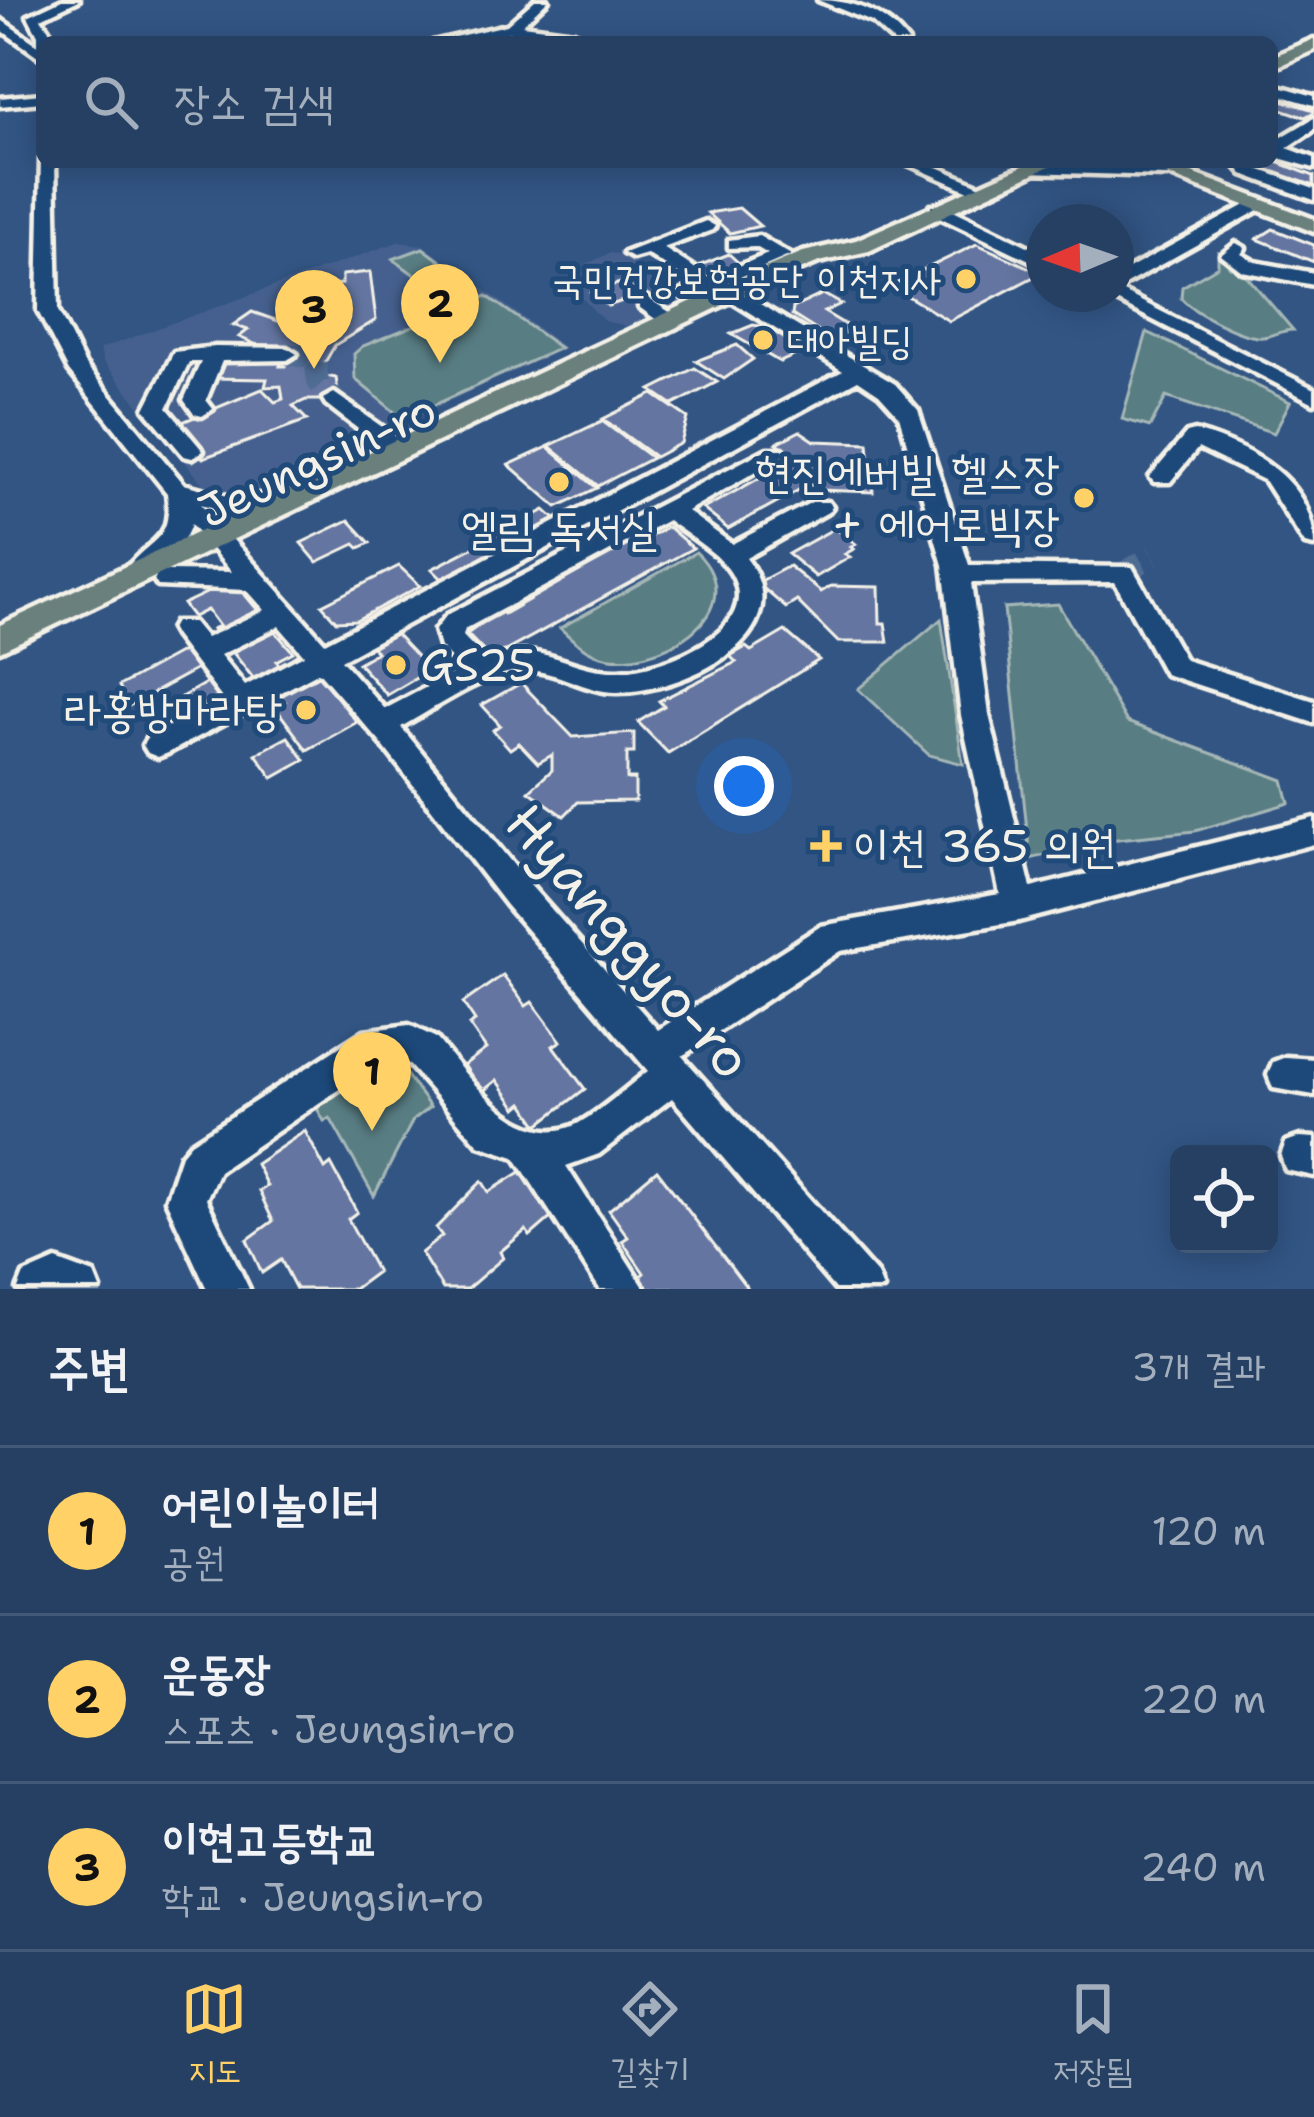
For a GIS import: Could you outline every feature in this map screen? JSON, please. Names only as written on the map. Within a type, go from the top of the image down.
[{"type":"main road","points":[[1278,61],[1314,44]]},
{"type":"main road","name":"Jeungsin-ro","points":[[0,658],[167,580],[297,496],[672,322],[789,260],[861,246],[1033,168]]},
{"type":"main road","points":[[1160,168],[1314,226]]},
{"type":"main road","name":"Jeungsin-ro","points":[[0,639],[128,577],[221,544],[735,289],[856,256],[861,246]]},
{"type":"street","points":[[45,36],[34,16],[73,0]]},
{"type":"street","points":[[512,28],[542,0]]},
{"type":"street","points":[[824,0],[862,9],[896,36]]},
{"type":"street","points":[[0,23],[36,44]]},
{"type":"street","points":[[471,36],[512,28],[574,36]]},
{"type":"street","points":[[1278,90],[1314,101]]},
{"type":"street","points":[[0,102],[36,99]]},
{"type":"street","points":[[1278,145],[1314,123]]},
{"type":"street","points":[[1290,137],[1314,145]]},
{"type":"street","points":[[1278,151],[1314,163]]},
{"type":"street","name":"Hyanggyo-ro","points":[[47,168],[48,311],[76,368],[221,544],[382,724],[518,895],[862,1289]]},
{"type":"street","points":[[926,168],[982,190]]},
{"type":"street","points":[[1104,168],[1167,171]]},
{"type":"street","points":[[1247,168],[1314,195]]},
{"type":"street","points":[[1134,274],[1257,206]]},
{"type":"street","points":[[937,209],[1026,252]]},
{"type":"street","points":[[706,226],[641,250],[735,289],[900,400],[910,415],[957,574],[979,734],[1019,906]]},
{"type":"street","points":[[735,244],[759,241],[789,260]]},
{"type":"street","points":[[1236,248],[1230,255],[1243,265],[1314,279]]},
{"type":"street","points":[[686,294],[735,289]]},
{"type":"street","points":[[646,303],[672,322]]},
{"type":"street","points":[[1134,305],[1314,397]]},
{"type":"street","points":[[202,409],[194,400],[215,353]]},
{"type":"street","points":[[122,423],[156,410],[182,356],[287,354]]},
{"type":"street","points":[[158,745],[857,372]]},
{"type":"street","points":[[334,399],[398,448]]},
{"type":"street","points":[[156,410],[192,451]]},
{"type":"street","points":[[1162,477],[1195,438],[1272,475],[1314,538]]},
{"type":"street","points":[[482,674],[450,640],[451,626],[776,454]]},
{"type":"street","points":[[128,577],[179,534],[183,514],[177,490],[231,505],[297,496]]},
{"type":"street","points":[[728,557],[820,506]]},
{"type":"street","points":[[382,724],[499,665],[527,660],[616,682],[675,672],[716,650],[738,629],[749,609],[749,584],[728,557],[670,510]]},
{"type":"street","points":[[957,574],[1123,573],[1175,668],[1314,712]]},
{"type":"street","points":[[167,580],[254,581]]},
{"type":"street","points":[[202,652],[284,613]]},
{"type":"street","points":[[184,629],[240,700]]},
{"type":"street","points":[[228,1289],[186,1200],[195,1169],[377,1042],[409,1042],[423,1050],[492,1132],[528,1143],[574,1147],[666,1062],[833,938],[1019,906],[1314,831]]},
{"type":"street","points":[[528,1143],[624,1289]]},
{"type":"street","points":[[39,1289],[56,1281],[80,1289]]},
{"type":"shaded area","points":[[398,242],[423,245],[565,348],[254,491],[231,494],[211,494],[103,361],[100,349]]},
{"type":"shaded area","points":[[610,253],[626,255],[688,302],[627,326],[604,321],[572,288],[587,264]]},
{"type":"green space","points":[[423,248],[473,285],[443,296],[393,259]]},
{"type":"green space","points":[[1218,253],[1230,267],[1245,274],[1293,330],[1263,337],[1244,334],[1181,298],[1182,287],[1218,266]]},
{"type":"green space","points":[[487,296],[560,348],[403,419],[355,379],[354,354],[363,346]]},
{"type":"green space","points":[[1147,332],[1290,402],[1274,433],[1166,397],[1150,427],[1122,419]]},
{"type":"green space","points":[[696,552],[712,574],[715,596],[707,616],[670,647],[621,658],[598,655],[560,628]]},
{"type":"green space","points":[[1058,604],[1127,722],[1283,780],[1289,803],[1195,831],[1108,840],[1030,859],[1004,608]]},
{"type":"green space","points":[[941,619],[963,764],[929,755],[858,689]]},
{"type":"green space","points":[[374,1062],[399,1065],[430,1107],[413,1120],[374,1196],[330,1118],[324,1121],[313,1101]]},
{"type":"building","points":[[1278,99],[1314,110],[1305,117],[1278,108]]},
{"type":"building","points":[[1278,162],[1314,176],[1314,188],[1261,168],[1278,168]]},
{"type":"building","points":[[739,208],[760,226],[730,233],[708,213]]},
{"type":"building","points":[[1273,229],[1314,245],[1314,262],[1257,239]]},
{"type":"building","name":"국민건강보험공단 이천지사","points":[[977,244],[1026,266],[1026,281],[949,321],[891,286]]},
{"type":"building","points":[[729,254],[741,265],[705,279],[690,269]]},
{"type":"building","points":[[370,272],[376,320],[335,345],[321,375],[336,378],[338,391],[326,400],[293,406],[307,420],[203,458],[175,425],[262,389],[275,402],[283,399],[281,386],[265,387],[267,379],[210,378],[218,360],[282,360],[280,366],[285,366],[288,359],[239,337],[248,330],[233,325],[252,312],[313,333],[332,320],[330,285],[342,284],[342,275]]},
{"type":"building","points":[[623,282],[640,295],[608,306],[591,293]]},
{"type":"building","points":[[823,294],[841,304],[824,312],[849,327],[842,331],[853,337],[838,344],[792,315],[793,308]]},
{"type":"building","name":"대아빌딩","points":[[753,325],[767,327],[804,351],[780,362],[731,334]]},
{"type":"building","points":[[737,345],[753,359],[724,379],[696,361]]},
{"type":"building","points":[[695,368],[717,382],[673,405],[651,390]]},
{"type":"building","points":[[653,394],[688,418],[681,443],[655,457],[603,419]]},
{"type":"building","points":[[602,421],[652,458],[598,486],[549,446]]},
{"type":"building","points":[[800,431],[815,441],[868,443],[873,492],[819,490],[819,485],[808,485],[728,529],[703,509],[798,457],[777,443]]},
{"type":"building","points":[[548,447],[597,488],[557,507],[509,465]]},
{"type":"building","points":[[545,510],[556,520],[443,580],[432,569]]},
{"type":"building","points":[[349,520],[370,543],[359,548],[355,544],[317,562],[301,543]]},
{"type":"building","points":[[668,527],[693,548],[491,659],[467,634],[500,610],[504,614],[636,539],[640,542]]},
{"type":"building","points":[[835,528],[856,544],[845,554],[850,557],[816,577],[788,554]]},
{"type":"building","points":[[399,566],[420,586],[356,620],[336,621],[322,605]]},
{"type":"building","points":[[789,566],[821,592],[831,586],[879,587],[880,623],[885,623],[888,642],[838,642],[797,601],[786,608],[757,583]]},
{"type":"building","points":[[217,588],[241,590],[261,614],[217,636],[212,629],[219,626],[207,610],[193,617],[183,604]]},
{"type":"building","points":[[273,629],[293,652],[276,661],[284,669],[257,683],[231,650]]},
{"type":"building","points":[[393,631],[430,670],[387,695],[358,663],[377,652],[369,644]]},
{"type":"building","points":[[785,631],[819,660],[668,753],[638,722],[664,706],[659,701],[736,662],[730,656],[746,647],[751,651]]},
{"type":"building","points":[[188,648],[204,665],[129,706],[119,686]]},
{"type":"building","points":[[315,670],[357,722],[307,750],[275,707],[285,701],[276,690]]},
{"type":"building","points":[[213,679],[231,698],[154,741],[143,719]]},
{"type":"building","points":[[521,683],[573,737],[634,733],[634,753],[627,753],[627,779],[635,779],[635,801],[578,802],[564,816],[529,791],[552,770],[552,755],[538,763],[519,743],[510,749],[493,730],[500,725],[482,705]]},
{"type":"building","points":[[288,737],[305,760],[273,778],[256,754]]},
{"type":"building","points":[[503,975],[526,1006],[532,1002],[561,1041],[553,1046],[585,1089],[538,1125],[523,1103],[517,1108],[497,1080],[482,1092],[464,1065],[486,1049],[469,1025],[475,1021],[463,1003]]},
{"type":"building","points":[[305,1131],[325,1169],[331,1164],[357,1212],[348,1219],[377,1272],[354,1289],[296,1289],[281,1260],[262,1273],[247,1240],[273,1221],[259,1191],[267,1186],[256,1164]]},
{"type":"building","points":[[530,1166],[561,1209],[530,1236],[526,1230],[500,1252],[503,1258],[467,1289],[443,1289],[421,1253],[442,1236],[436,1228],[482,1181],[489,1192]]},
{"type":"building","points":[[657,1170],[748,1289],[640,1289],[635,1281],[644,1273],[622,1241],[628,1237],[609,1210]]},
{"type":"tunnel","points":[[287,354],[315,358],[318,382],[334,399]]},
{"type":"tunnel","points":[[1123,573],[1153,556]]},
{"type":"place","name":"국민건강보험공단 이천지사","points":[[966,279]]},
{"type":"place","name":"대아빌딩","points":[[763,340]]},
{"type":"place","name":"운동장","points":[[440,363]]},
{"type":"place","name":"이현고등학교","points":[[314,369]]},
{"type":"place","name":"엘림 독서실","points":[[559,482]]},
{"type":"place","name":"현진에버빌 헬스장 + 에어로빅장","points":[[1084,498]]},
{"type":"place","name":"GS25","points":[[396,665]]},
{"type":"place","name":"라홍방마라탕","points":[[306,710]]},
{"type":"place","name":"이천 365 의원","points":[[826,846]]},
{"type":"place","name":"어린이놀이터","points":[[372,1131]]}]
